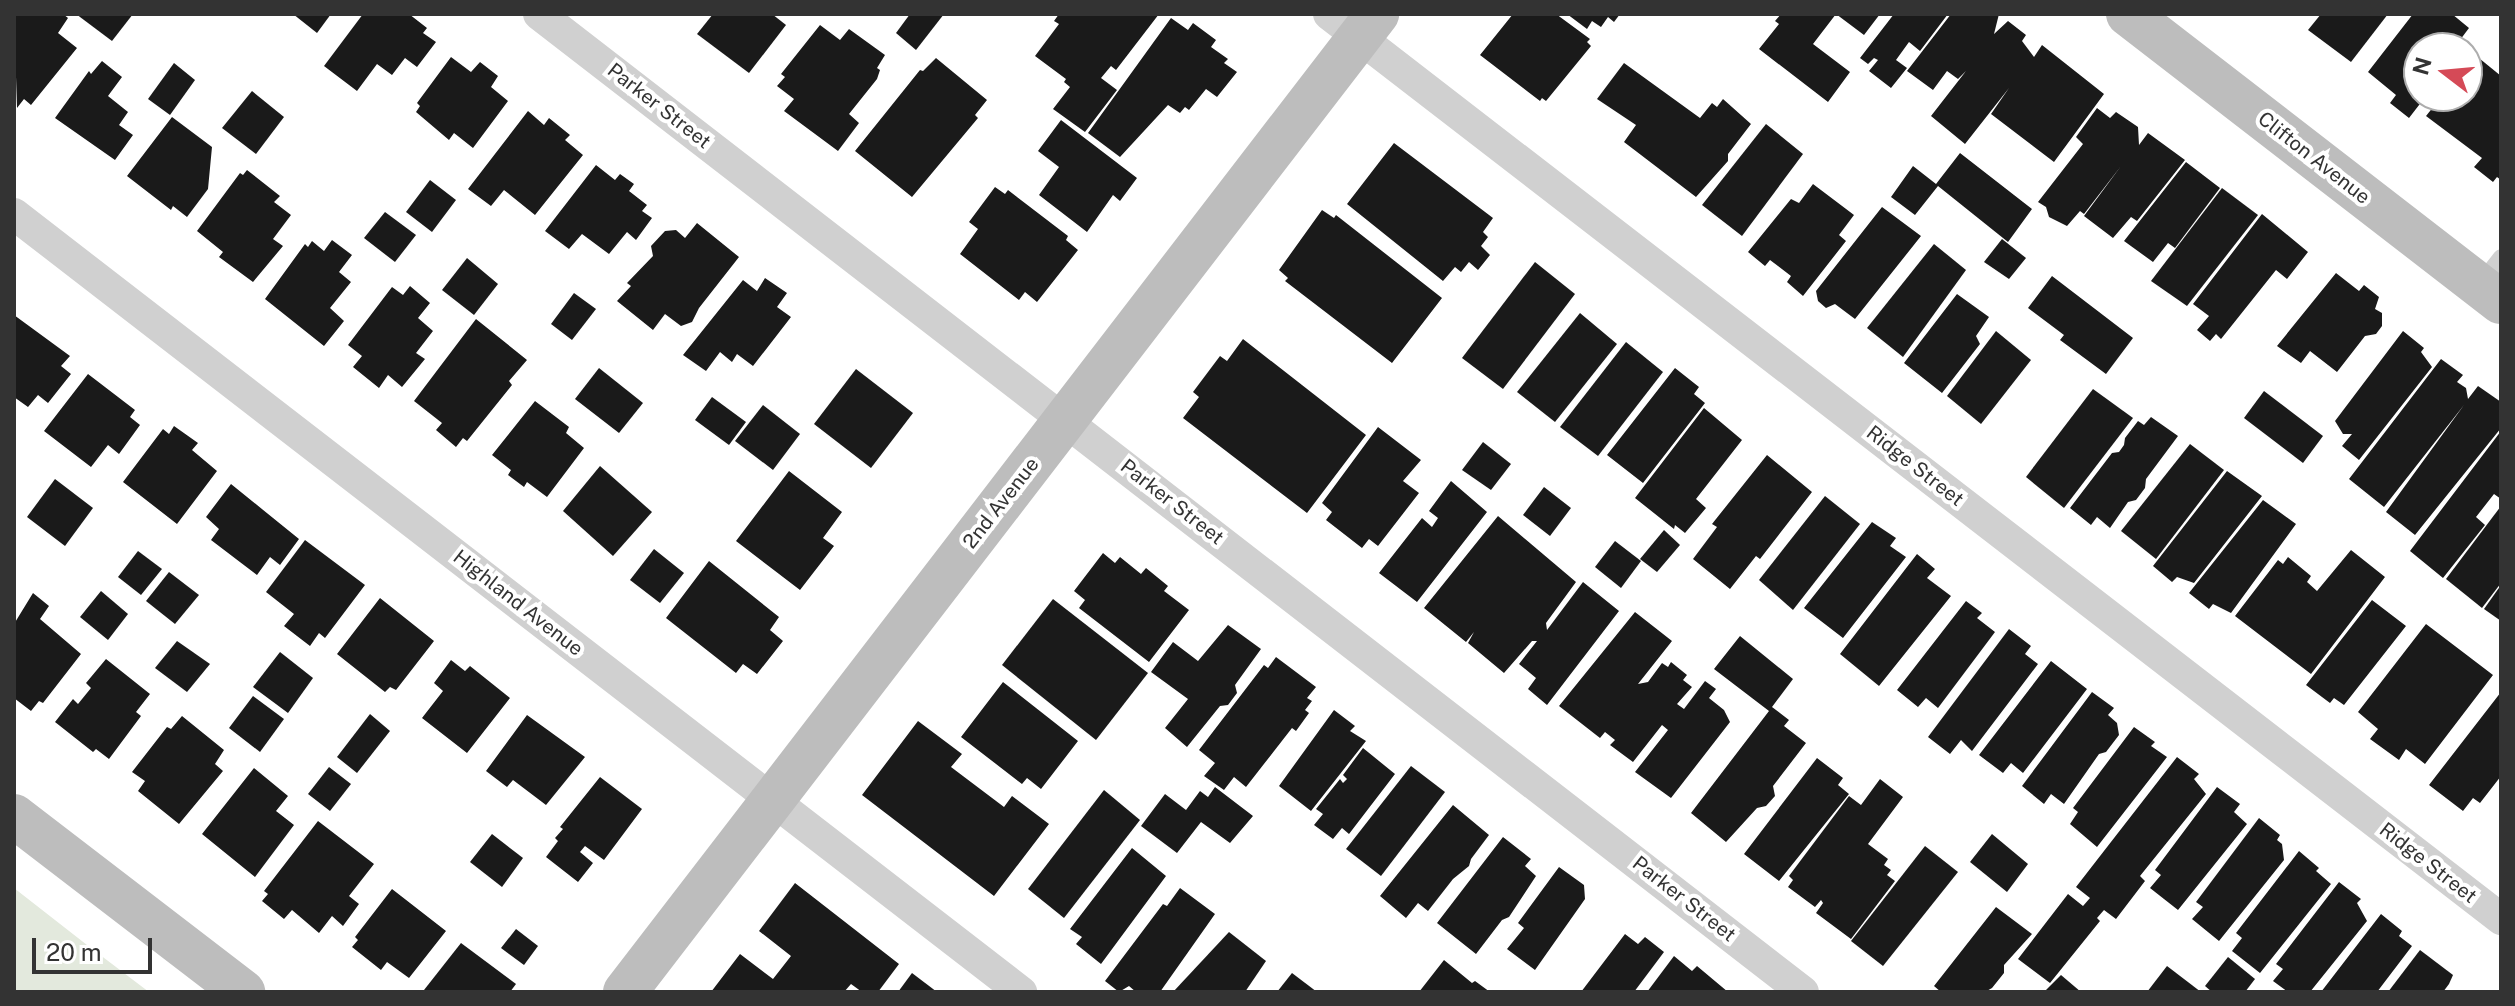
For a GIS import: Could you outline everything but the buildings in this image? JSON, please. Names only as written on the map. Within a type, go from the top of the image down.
[{"type":"street","name":"Parker Street","points":[[539,14],[1803,992]]},
{"type":"street","name":"Clifton Avenue","points":[[2128,14],[2494,282]]},
{"type":"street","name":"2nd Avenue","points":[[625,992],[1065,419],[1355,22]]},
{"type":"street","name":"Ridge Street","points":[[1355,22],[2501,919]]},
{"type":"street","name":"Highland Avenue","points":[[14,214],[1021,992]]},
{"type":"street","points":[[14,816],[243,992]]},
{"type":"shaded area","points":[[14,888],[87,945],[149,992],[14,992]]}]
